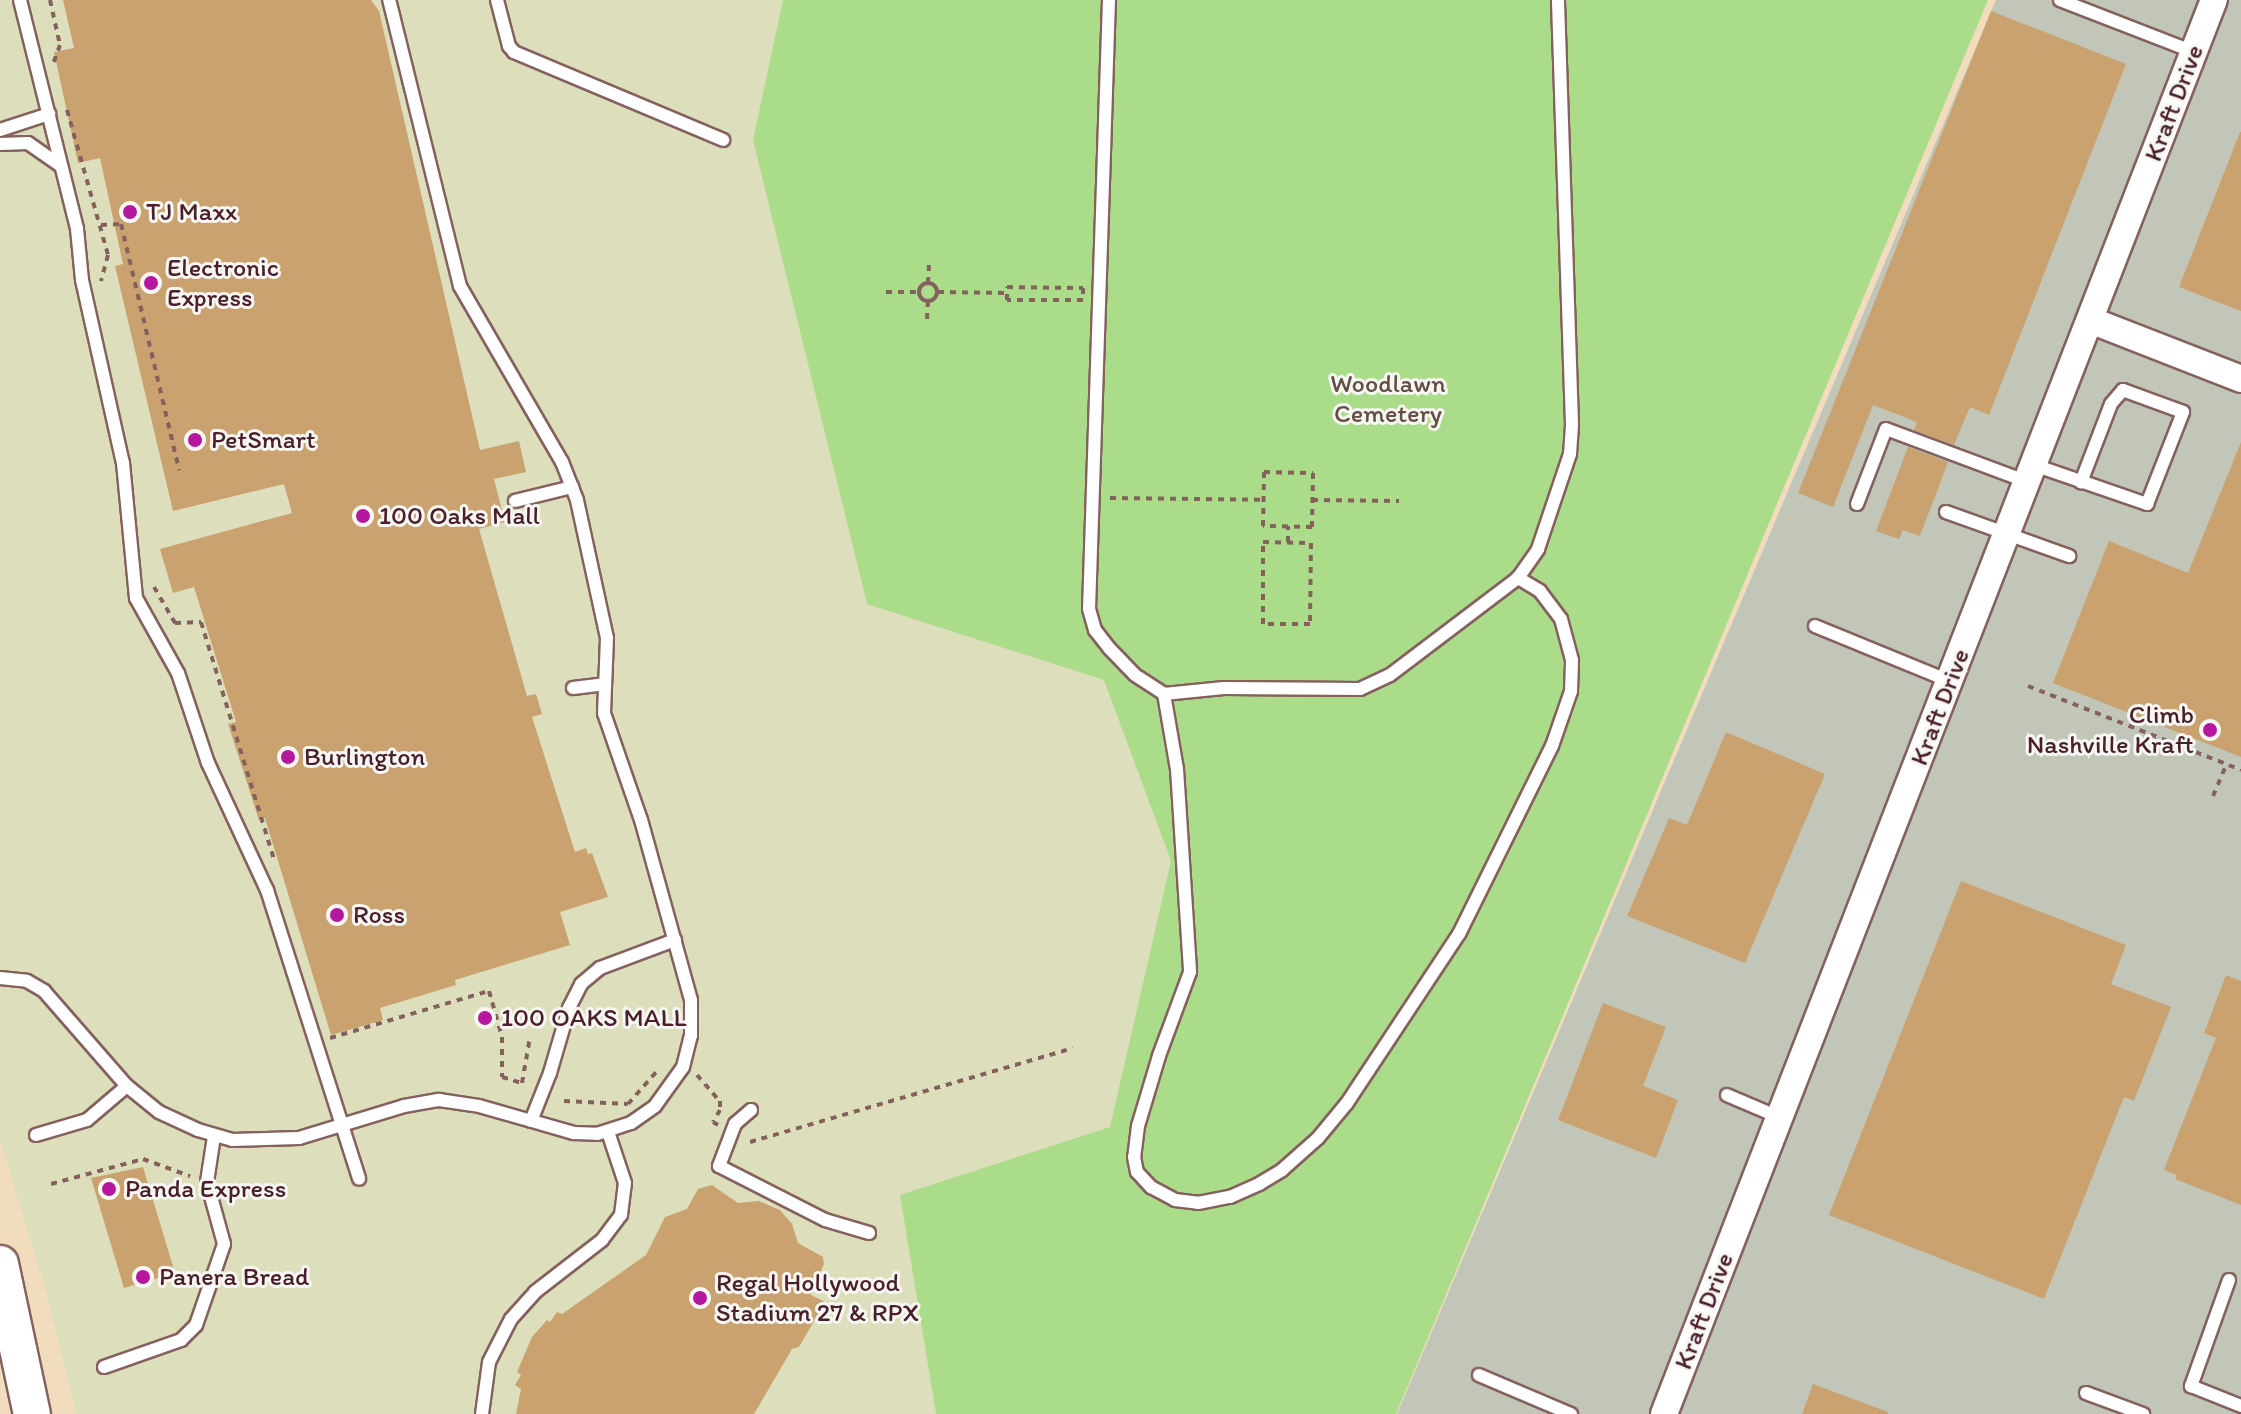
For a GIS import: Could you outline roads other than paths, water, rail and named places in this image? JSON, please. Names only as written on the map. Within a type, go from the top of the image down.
[{"type":"main road","points":[[0,1264],[32,1414]]},
{"type":"street","name":"Kraft Drive","points":[[1664,1414],[2214,0]]},
{"type":"street","points":[[2090,320],[2241,379]]},
{"type":"lane","points":[[20,0],[77,229],[85,295],[127,484],[136,598],[178,673],[208,763],[267,890],[359,1179]]},
{"type":"lane","points":[[0,978],[27,981],[44,991],[127,1086],[159,1112],[214,1136],[277,1141],[342,1127],[431,1101],[479,1106],[574,1133],[608,1132],[631,1123],[655,1106],[676,1081],[686,1058],[692,1012],[641,820],[604,713],[607,638],[572,487],[562,462],[460,286],[389,0]]},
{"type":"lane","points":[[497,0],[509,46],[514,52],[723,140]]},
{"type":"lane","points":[[1109,0],[1089,609],[1095,630],[1135,675],[1164,694],[1224,688],[1360,689],[1390,675],[1518,578],[1538,549],[1570,454],[1558,0]]},
{"type":"lane","points":[[2060,0],[2194,52]]},
{"type":"lane","points":[[0,130],[49,114]]},
{"type":"lane","points":[[0,144],[28,143],[62,167]]},
{"type":"lane","points":[[1857,504],[1886,429],[2031,474],[2081,482],[2147,504],[2183,412],[2123,390],[2111,404],[2081,482]]},
{"type":"lane","points":[[515,501],[572,487]]},
{"type":"lane","points":[[1946,512],[2069,556]]},
{"type":"lane","points":[[1164,694],[1177,769],[1191,958],[1190,972],[1138,1126],[1134,1157],[1137,1172],[1151,1187],[1175,1200],[1198,1203],[1230,1197],[1259,1184],[1282,1170],[1318,1138],[1352,1096],[1459,934],[1552,746],[1571,691],[1572,660],[1561,619],[1540,591],[1518,578]]},
{"type":"lane","points":[[1815,626],[1950,682]]},
{"type":"lane","points":[[573,688],[604,684]]},
{"type":"lane","points":[[531,1121],[550,1073],[569,1008],[581,984],[600,968],[675,940]]},
{"type":"lane","points":[[36,1135],[87,1120],[127,1086]]},
{"type":"lane","points":[[1727,1095],[1781,1118]]},
{"type":"lane","points":[[751,1110],[730,1133],[719,1166],[825,1220],[869,1233]]},
{"type":"lane","points":[[482,1414],[489,1362],[511,1319],[535,1292],[602,1240],[621,1215],[625,1183],[608,1132]]},
{"type":"lane","points":[[104,1367],[181,1340],[196,1325],[224,1244],[207,1182],[214,1136]]},
{"type":"lane","points":[[2229,1280],[2191,1386],[2241,1406]]},
{"type":"lane","points":[[1479,1375],[1571,1414]]},
{"type":"lane","points":[[2086,1393],[2143,1414]]},
{"type":"place","name":"TJ Maxx","points":[[130,212]]},
{"type":"place","name":"Electronic Express","points":[[151,283]]},
{"type":"place","name":"PetSmart","points":[[195,440]]},
{"type":"place","name":"100 Oaks Mall","points":[[363,516]]},
{"type":"place","name":"Climb Nashville Kraft","points":[[2210,730]]},
{"type":"place","name":"Burlington","points":[[288,757]]},
{"type":"place","name":"Ross","points":[[337,915]]},
{"type":"place","name":"100 OAKS MALL","points":[[485,1018]]},
{"type":"place","name":"Panda Express","points":[[109,1189]]},
{"type":"place","name":"Panera Bread","points":[[143,1277]]},
{"type":"place","name":"Regal Hollywood Stadium 27 & RPX","points":[[700,1298]]},
{"type":"park label","name":"Woodlawn Cemetery","points":[[1388,399]]}]
